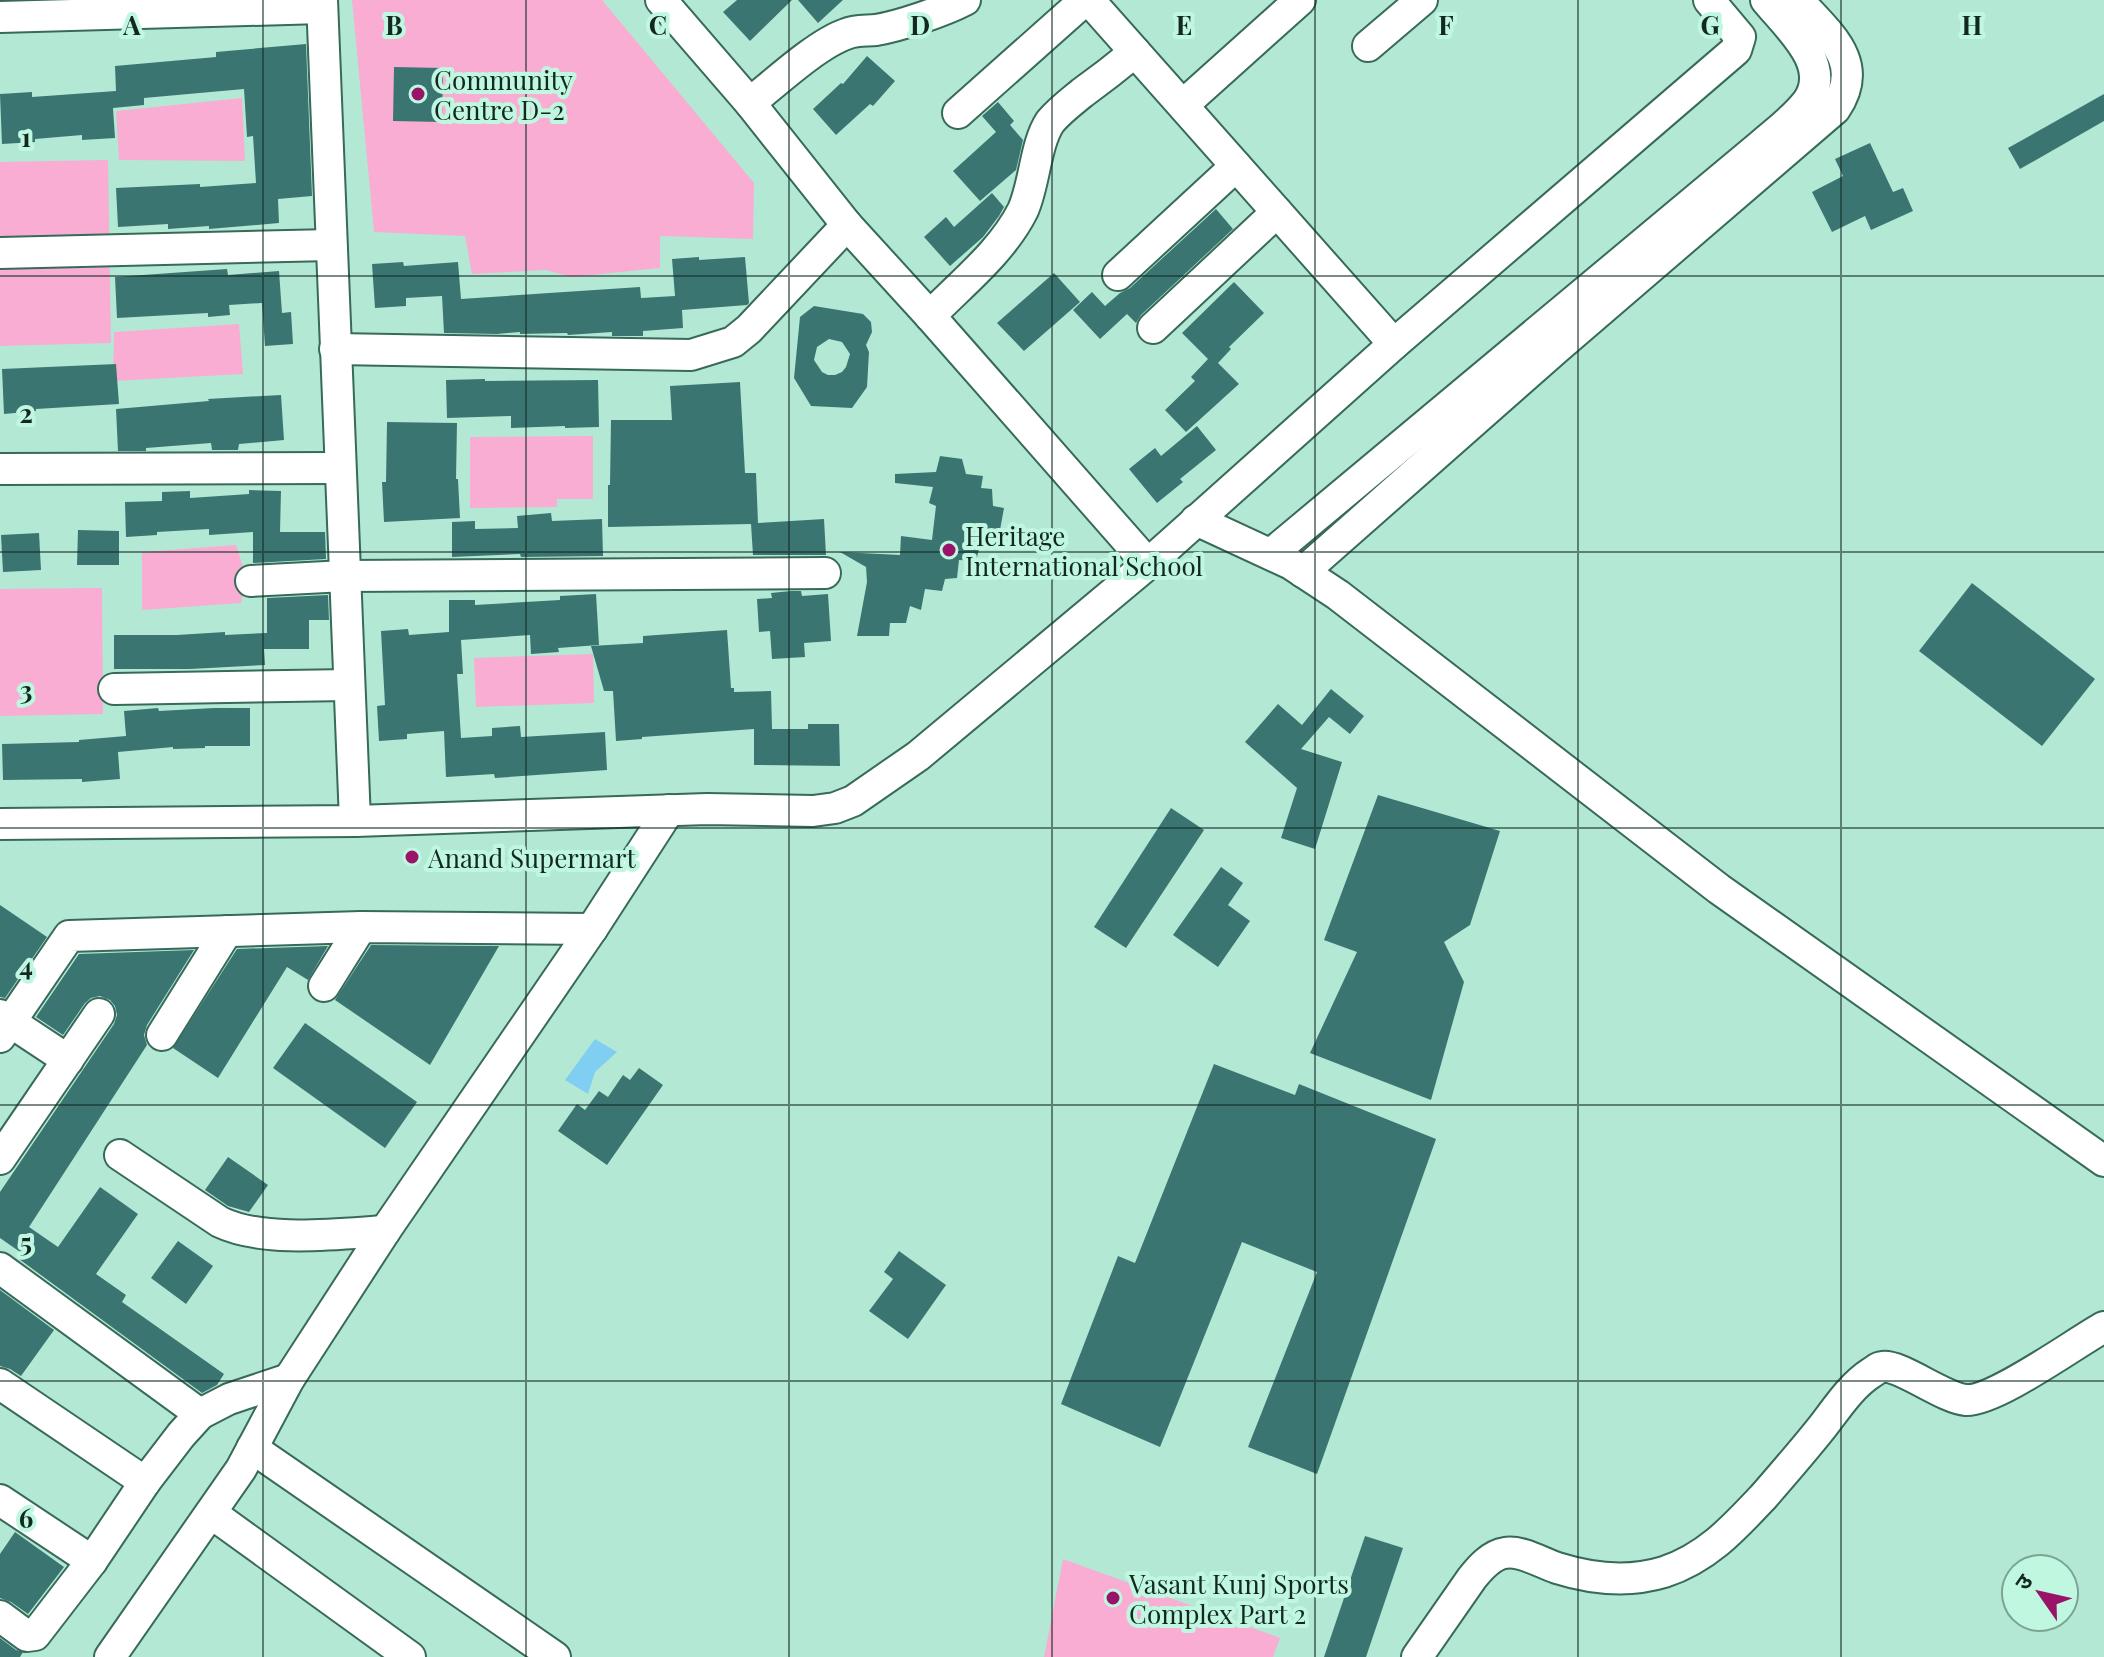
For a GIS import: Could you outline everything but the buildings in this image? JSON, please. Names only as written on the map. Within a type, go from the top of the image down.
[{"type":"street","points":[[661,0],[750,103],[847,225],[1148,564]]},
{"type":"street","points":[[750,103],[827,43],[846,33],[897,25],[965,0]]},
{"type":"street","points":[[958,113],[1087,0],[1394,344]]},
{"type":"street","points":[[1183,105],[1300,0]]},
{"type":"street","points":[[1368,46],[1422,0]]},
{"type":"street","points":[[2,828],[355,821],[669,810],[813,811],[835,808],[853,801],[918,756],[1148,564],[1394,344],[1736,50],[1740,37],[1709,0]]},
{"type":"street","points":[[1271,554],[1805,105],[1816,83],[1815,69],[1809,54],[1766,0]]},
{"type":"street","points":[[1303,572],[1835,109],[1847,85],[1845,57],[1839,45],[1798,0]]},
{"type":"street","points":[[0,17],[322,4],[355,821]]},
{"type":"street","points":[[930,316],[1001,244],[1013,227],[1024,208],[1045,130],[1052,119],[1135,52]]},
{"type":"street","points":[[1118,275],[1236,166]]},
{"type":"street","points":[[1153,328],[1277,212]]},
{"type":"street","points":[[335,349],[691,355],[733,342],[749,329],[847,225]]},
{"type":"street","points":[[0,253],[331,245]]},
{"type":"street","points":[[0,469],[340,468]]},
{"type":"street","points":[[1196,520],[1271,554],[1359,610],[1719,889],[2104,1161]]},
{"type":"street","points":[[251,581],[345,576],[825,573]]},
{"type":"street","points":[[114,689],[349,685]]},
{"type":"street","points":[[110,1657],[241,1469],[289,1379],[385,1231],[592,929],[669,810]]},
{"type":"street","points":[[68,1060],[3,1025],[69,936],[361,927],[592,929]]},
{"type":"street","points":[[324,986],[361,927]]},
{"type":"street","points":[[162,1035],[227,931]]},
{"type":"street","points":[[0,1159],[99,1014]]},
{"type":"street","points":[[120,1155],[235,1229],[255,1233],[326,1235],[385,1231]]},
{"type":"street","points":[[0,1268],[200,1414]]},
{"type":"street","points":[[1417,1657],[1482,1566],[1504,1553],[1579,1574],[1626,1579],[1663,1572],[1708,1551],[1740,1522],[1791,1466],[1855,1387],[1882,1367],[1894,1369],[1951,1396],[1965,1400],[1979,1399],[2025,1376],[2104,1327]]},
{"type":"street","points":[[0,1616],[27,1636],[35,1635],[92,1561],[145,1482],[200,1414],[229,1399],[289,1379]]},
{"type":"street","points":[[0,1384],[145,1482]]},
{"type":"street","points":[[252,1448],[555,1657]]},
{"type":"street","points":[[0,1500],[92,1561]]},
{"type":"street","points":[[211,1513],[410,1657]]},
{"type":"shaded area","points":[[352,0],[602,0],[754,183],[753,239],[660,236],[660,268],[572,277],[545,270],[472,274],[465,236],[374,232]]},
{"type":"shaded area","points":[[242,98],[245,161],[119,160],[116,111]]},
{"type":"shaded area","points":[[108,160],[111,343],[0,346],[0,162]]},
{"type":"shaded area","points":[[239,324],[243,374],[113,381],[114,332]]},
{"type":"shaded area","points":[[593,436],[593,499],[557,499],[557,507],[470,508],[470,437]]},
{"type":"shaded area","points":[[236,545],[246,576],[241,603],[142,610],[142,552]]},
{"type":"shaded area","points":[[102,588],[103,714],[0,716],[0,589]]},
{"type":"shaded area","points":[[593,654],[594,703],[476,707],[474,658]]},
{"type":"shaded area","name":"Vasant Kunj Sports Complex Part 2","points":[[1063,1559],[1280,1638],[1273,1657],[1044,1657]]},
{"type":"water","points":[[595,1039],[617,1052],[595,1072],[588,1094],[565,1080]]},
{"type":"place","name":"Community Centre D-2","points":[[418,94]]},
{"type":"place","name":"Heritage International School","points":[[949,550]]},
{"type":"place","name":"Anand Supermart","points":[[412,857]]},
{"type":"place","name":"Vasant Kunj Sports Complex Part 2","points":[[1113,1598]]}]
